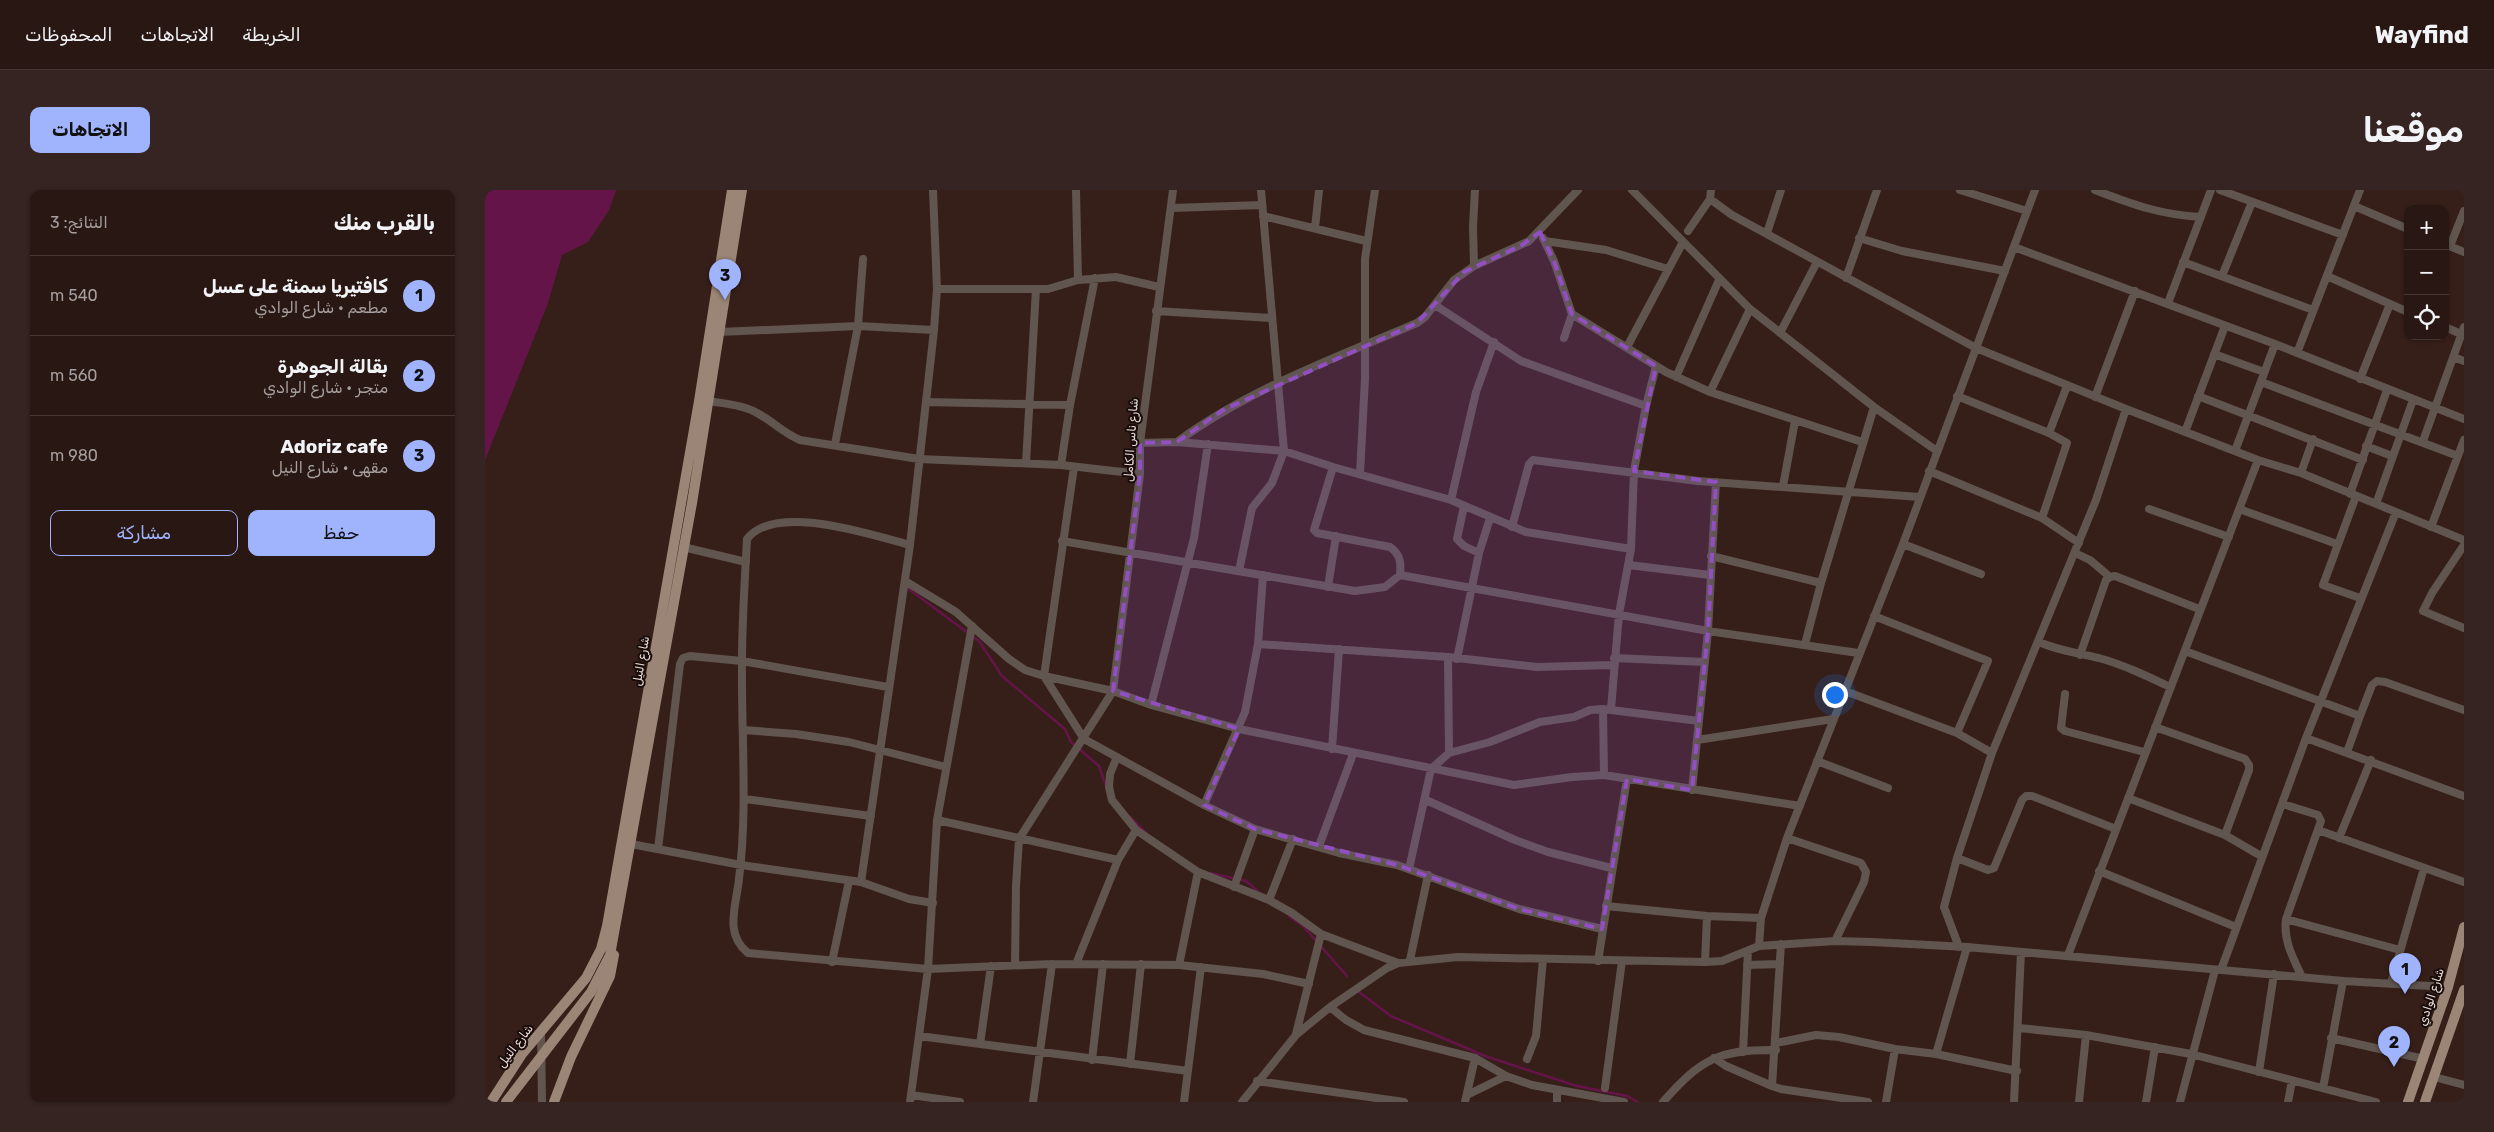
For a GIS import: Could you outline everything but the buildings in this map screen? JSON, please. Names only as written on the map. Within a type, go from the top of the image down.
[{"type":"main road","name":"شارع النيل","points":[[491,1102],[522,1054],[586,978],[601,949],[607,926],[699,401],[732,190]]},
{"type":"main road","name":"شارع النيل","points":[[506,1102],[598,981],[613,943],[709,401],[742,190]]},
{"type":"main road","name":"شارع الوادي","points":[[2408,1102],[2448,987],[2464,927]]},
{"type":"main road","points":[[555,1102],[571,1058],[610,976],[614,962],[613,943]]},
{"type":"main road","points":[[2425,1102],[2464,990]]},
{"type":"street","points":[[861,882],[905,581],[934,330],[937,289],[933,190]]},
{"type":"street","points":[[1076,190],[1078,280]]},
{"type":"street","name":"شارع ناس الكامل","points":[[1113,691],[1140,474],[1140,443],[1173,190]]},
{"type":"street","points":[[1239,571],[1252,508],[1272,483],[1284,451],[1261,190]]},
{"type":"street","points":[[1315,228],[1319,190]]},
{"type":"street","points":[[1361,474],[1366,345],[1366,241],[1375,190]]},
{"type":"street","points":[[1474,266],[1473,227],[1475,190]]},
{"type":"street","points":[[1177,442],[1223,410],[1278,383],[1417,323],[1435,305],[1453,280],[1474,266],[1522,245],[1539,232],[1578,190]]},
{"type":"street","points":[[1632,190],[1749,309],[1874,407],[1937,451]]},
{"type":"street","points":[[1688,231],[1710,199],[1711,190]]},
{"type":"street","points":[[1767,233],[1781,190]]},
{"type":"street","points":[[1846,278],[1877,190]]},
{"type":"street","points":[[1960,190],[2027,211]]},
{"type":"street","points":[[1759,946],[1761,918],[1787,838],[1858,653],[1903,544],[2035,190]]},
{"type":"street","points":[[2095,190],[2133,205],[2165,214],[2201,217]]},
{"type":"street","points":[[2168,303],[2211,190]]},
{"type":"street","points":[[2221,190],[2343,235]]},
{"type":"street","points":[[2297,353],[2360,190]]},
{"type":"street","points":[[1710,199],[1732,215],[1976,348],[2067,386],[2235,452],[2301,474],[2464,540]]},
{"type":"street","points":[[2222,276],[2252,202]]},
{"type":"street","points":[[1172,208],[1262,205]]},
{"type":"street","points":[[2354,206],[2404,227]]},
{"type":"street","points":[[2449,243],[2464,211]]},
{"type":"street","points":[[1263,216],[1366,241]]},
{"type":"street","points":[[1539,232],[1555,262],[1572,314],[1564,338]]},
{"type":"street","points":[[1859,238],[1902,251],[2005,271]]},
{"type":"street","points":[[1545,241],[1606,250],[1668,269]]},
{"type":"street","points":[[1627,347],[1683,242]]},
{"type":"street","points":[[2449,245],[2464,252]]},
{"type":"street","points":[[2014,247],[2168,303],[2464,419]]},
{"type":"street","points":[[835,444],[858,326],[863,259]]},
{"type":"street","points":[[1780,333],[1817,262]]},
{"type":"street","points":[[2183,262],[2313,310]]},
{"type":"street","points":[[2327,276],[2404,310]]},
{"type":"street","points":[[937,289],[1048,289],[1078,280],[1115,277],[1159,286]]},
{"type":"street","points":[[1061,465],[1070,405],[1095,278]]},
{"type":"street","points":[[1676,377],[1719,280]]},
{"type":"street","points":[[1025,463],[1036,289]]},
{"type":"street","points":[[2095,397],[2135,292]]},
{"type":"street","points":[[2360,379],[2390,304]]},
{"type":"street","points":[[1435,305],[1529,364],[1646,406]]},
{"type":"street","points":[[1710,392],[1749,309]]},
{"type":"street","points":[[1156,311],[1271,318]]},
{"type":"street","points":[[1572,314],[1676,377],[1710,392],[1862,442]]},
{"type":"street","points":[[719,332],[858,326],[934,330]]},
{"type":"street","points":[[2185,432],[2225,326]]},
{"type":"street","points":[[2423,442],[2463,331],[2449,328]]},
{"type":"street","points":[[1451,500],[1477,392],[1494,342]]},
{"type":"street","points":[[2235,452],[2275,344]]},
{"type":"street","points":[[2214,354],[2264,372]]},
{"type":"street","points":[[2453,357],[2464,361]]},
{"type":"street","points":[[1604,775],[1607,709],[1619,614],[1631,549],[1634,471],[1646,406],[1656,366]]},
{"type":"street","points":[[2261,382],[2375,423],[2458,456]]},
{"type":"street","points":[[2049,433],[2067,386]]},
{"type":"street","points":[[2360,598],[2323,585],[2353,495],[2366,446],[2387,390]]},
{"type":"street","points":[[1957,396],[2064,440],[2066,448],[2042,518]]},
{"type":"street","points":[[2198,396],[2363,460]]},
{"type":"street","points":[[2376,504],[2413,400]]},
{"type":"street","points":[[709,401],[743,406],[759,413],[789,435],[800,440],[835,444],[919,459],[1061,465],[1140,474]]},
{"type":"street","points":[[926,402],[1070,405]]},
{"type":"street","points":[[1805,644],[1821,582],[1874,407]]},
{"type":"street","points":[[1936,1054],[1963,947],[1944,907],[1957,858],[1992,753],[2079,543],[2126,409]]},
{"type":"street","points":[[1783,486],[1795,421]]},
{"type":"street","points":[[2301,474],[2313,439]]},
{"type":"street","points":[[2431,527],[2464,440]]},
{"type":"street","points":[[1140,443],[1177,442],[1284,451],[1333,467],[1451,500],[1512,527],[1543,536],[1631,549]]},
{"type":"street","points":[[1151,705],[1194,538],[1208,444]]},
{"type":"street","points":[[2366,446],[2392,456]]},
{"type":"street","points":[[2068,955],[2144,752],[2258,460]]},
{"type":"street","points":[[1512,527],[1530,461],[1634,471],[1716,482],[1920,496]]},
{"type":"street","points":[[1074,467],[1044,676],[1084,738],[1204,805],[1255,829],[1339,853],[1409,869],[1519,909],[1602,929]]},
{"type":"street","points":[[1062,541],[1131,551],[1355,591],[1374,590],[1389,585],[1400,575],[1401,563],[1397,553],[1390,547],[1317,533],[1313,527],[1333,467]]},
{"type":"street","points":[[1929,471],[2042,518],[2079,543]]},
{"type":"street","points":[[1691,790],[1708,631],[1716,482]]},
{"type":"street","points":[[1464,506],[1457,539],[1465,546],[1479,553]]},
{"type":"street","points":[[2149,509],[2229,537]]},
{"type":"street","points":[[2239,509],[2337,544]]},
{"type":"street","points":[[2180,1102],[2191,1054],[2218,970],[2236,927],[2261,856],[2283,804],[2306,738],[2360,598],[2396,512]]},
{"type":"street","points":[[1457,659],[1479,553],[1490,518]]},
{"type":"street","points":[[909,544],[838,526],[794,522],[764,526],[753,530],[747,539],[741,660],[745,800],[741,865],[733,933],[738,945],[748,953],[928,970],[1053,964],[1179,965],[1263,974],[1309,984]]},
{"type":"street","points":[[1328,587],[1336,536]]},
{"type":"street","points":[[1903,544],[1981,574]]},
{"type":"street","points":[[2464,545],[2432,593],[2423,611],[2464,628]]},
{"type":"street","points":[[683,547],[746,562]]},
{"type":"street","points":[[2075,553],[2090,560],[2110,577]]},
{"type":"street","points":[[1711,556],[1821,582]]},
{"type":"street","points":[[1629,565],[1710,575]]},
{"type":"street","points":[[1204,805],[1245,712],[1258,644],[1263,575]]},
{"type":"street","points":[[1400,575],[1708,631],[1858,653]]},
{"type":"street","points":[[2080,655],[2106,580],[2110,577],[2115,576],[2199,609]]},
{"type":"street","points":[[905,581],[938,600],[1025,670],[1113,691],[1151,705],[1239,729],[1514,786],[1572,776],[1604,775],[1800,806]]},
{"type":"street","points":[[1874,616],[1989,661],[1957,734]]},
{"type":"street","points":[[960,1102],[911,1098],[928,970],[937,820],[945,767],[972,626]]},
{"type":"street","points":[[2039,642],[2053,648],[2135,670],[2170,688]]},
{"type":"street","points":[[1258,644],[1448,657],[1537,667],[1614,661],[1705,662]]},
{"type":"street","points":[[1332,749],[1339,650]]},
{"type":"street","points":[[2185,651],[2360,716]]},
{"type":"street","points":[[658,849],[680,664],[683,658],[690,656],[741,660],[888,687]]},
{"type":"street","points":[[1448,657],[1449,753]]},
{"type":"street","points":[[2347,752],[2372,685],[2377,681],[2385,682],[2464,710]]},
{"type":"street","points":[[1015,965],[1016,886],[1019,839],[1113,691]]},
{"type":"street","points":[[1845,691],[1957,734],[1992,753]]},
{"type":"street","points":[[2065,694],[2061,728],[2065,731],[2144,752]]},
{"type":"street","points":[[1409,869],[1426,800],[1431,769],[1449,753],[1490,742],[1540,722],[1574,717],[1590,710],[1607,709],[1699,721]]},
{"type":"street","points":[[1697,740],[1833,719]]},
{"type":"street","points":[[2155,727],[2245,759],[2249,770],[2225,836]]},
{"type":"street","points":[[743,730],[805,735],[849,742],[945,767]]},
{"type":"street","points":[[2306,738],[2371,760],[2464,796]]},
{"type":"street","points":[[1319,846],[1353,754]]},
{"type":"street","points":[[1117,757],[1110,774],[1109,787],[1112,800],[1136,830],[1198,872],[1269,900],[1292,913],[1321,934],[1398,963]]},
{"type":"street","points":[[2339,838],[2371,760]]},
{"type":"street","points":[[1817,761],[1888,788]]},
{"type":"street","points":[[1598,961],[1611,868],[1627,779]]},
{"type":"street","points":[[1957,858],[1988,870],[1994,868],[2026,796],[2032,796],[2116,829]]},
{"type":"street","points":[[2128,798],[2225,836],[2261,856]]},
{"type":"street","points":[[745,800],[871,816]]},
{"type":"street","points":[[1426,800],[1515,840],[1548,852],[1611,868]]},
{"type":"street","points":[[2283,804],[2318,815],[2321,821],[2284,929],[2288,946],[2302,977]]},
{"type":"street","points":[[937,820],[1118,860]]},
{"type":"street","points":[[1234,887],[1255,829]]},
{"type":"street","points":[[1076,964],[1118,860],[1136,830]]},
{"type":"street","points":[[2318,830],[2464,882]]},
{"type":"street","points":[[1787,838],[1861,863],[1866,872],[1865,882],[1835,941]]},
{"type":"street","points":[[1269,900],[1293,839]]},
{"type":"street","points":[[631,844],[741,865],[861,882],[902,897],[933,902]]},
{"type":"street","points":[[2391,983],[2423,868]]},
{"type":"street","points":[[2099,871],[2236,927]]},
{"type":"street","points":[[1179,965],[1198,872]]},
{"type":"street","points":[[1410,960],[1428,875]]},
{"type":"street","points":[[832,962],[849,881]]},
{"type":"street","points":[[1606,906],[1707,916],[1761,918]]},
{"type":"street","points":[[1705,962],[1707,916]]},
{"type":"street","points":[[2286,919],[2400,950]]},
{"type":"street","points":[[1296,1035],[1321,934]]},
{"type":"street","points":[[1242,1102],[1296,1035],[1330,1007],[1398,963],[1410,960],[1459,957],[1705,962],[1722,961],[1759,946],[1835,941],[1963,947],[2343,981],[2448,987]]},
{"type":"street","points":[[1772,1086],[1781,944]]},
{"type":"street","points":[[1743,1052],[1748,951]]},
{"type":"street","points":[[2014,1102],[2017,1071],[2021,952]]},
{"type":"street","points":[[1527,1059],[1537,1036],[1543,959]]},
{"type":"street","points":[[1605,1088],[1622,961]]},
{"type":"street","points":[[1033,1102],[1053,964]]},
{"type":"street","points":[[1092,1060],[1103,964]]},
{"type":"street","points":[[1130,1064],[1141,964]]},
{"type":"street","points":[[1747,964],[1780,964]]},
{"type":"street","points":[[980,1044],[991,966]]},
{"type":"street","points":[[1184,1102],[1201,967]]},
{"type":"street","points":[[2259,1072],[2274,974]]},
{"type":"street","points":[[2323,1088],[2343,981]]},
{"type":"street","points":[[1330,1007],[1346,1020],[1364,1030],[1475,1058],[1506,1076],[1557,1091],[1624,1102]]},
{"type":"street","points":[[2019,1028],[2086,1035],[2191,1054],[2376,1102]]},
{"type":"street","points":[[541,1032],[542,1102]]},
{"type":"street","points":[[1663,1102],[1694,1069],[1713,1058],[1776,1046],[1816,1035],[1839,1037],[1936,1054],[2017,1071]]},
{"type":"street","points":[[2079,1102],[2086,1035]]},
{"type":"street","points":[[919,1036],[1041,1054],[1188,1071]]},
{"type":"street","points":[[2331,1038],[2424,1059]]},
{"type":"street","points":[[2146,1102],[2155,1047]]},
{"type":"street","points":[[1886,1102],[1895,1048]]},
{"type":"street","points":[[1466,1098],[1475,1058]]},
{"type":"street","points":[[1713,1058],[1726,1066],[1772,1086],[1810,1098],[1869,1102]]},
{"type":"street","points":[[1466,1098],[1506,1076]]},
{"type":"street","points":[[2434,1078],[2464,1085]]},
{"type":"street","points":[[1257,1081],[1404,1102]]},
{"type":"street","points":[[2288,1102],[2292,1081]]},
{"type":"street","points":[[1557,1091],[1557,1102]]},
{"type":"highlighted area","points":[[1540,232],[1554,261],[1572,314],[1656,366],[1634,471],[1716,482],[1708,631],[1692,790],[1627,779],[1602,929],[1519,909],[1397,865],[1255,829],[1204,805],[1239,729],[1113,691],[1140,474],[1140,443],[1177,442],[1223,410],[1417,323],[1464,272],[1522,245]]},
{"type":"shaded area","points":[[485,190],[616,190],[609,210],[588,242],[562,255],[548,303],[485,460]]},
{"type":"waterway","points":[[906,587],[968,633]]},
{"type":"waterway","points":[[972,636],[979,641],[1002,676],[1065,729],[1071,742],[1099,766],[1106,786]]},
{"type":"waterway","points":[[1129,816],[1146,833]]},
{"type":"waterway","points":[[1210,873],[1246,881],[1261,894]]},
{"type":"waterway","points":[[1289,916],[1303,926],[1347,976]]},
{"type":"waterway","points":[[1359,992],[1391,1016],[1485,1056],[1577,1086],[1627,1096],[1638,1102]]},
{"type":"place","name":"Adoriz cafe","points":[[725,300]]},
{"type":"place","name":"كافتيريا سمنة على عسل","points":[[2405,994]]},
{"type":"place","name":"بقالة الجوهرة","points":[[2394,1067]]}]
